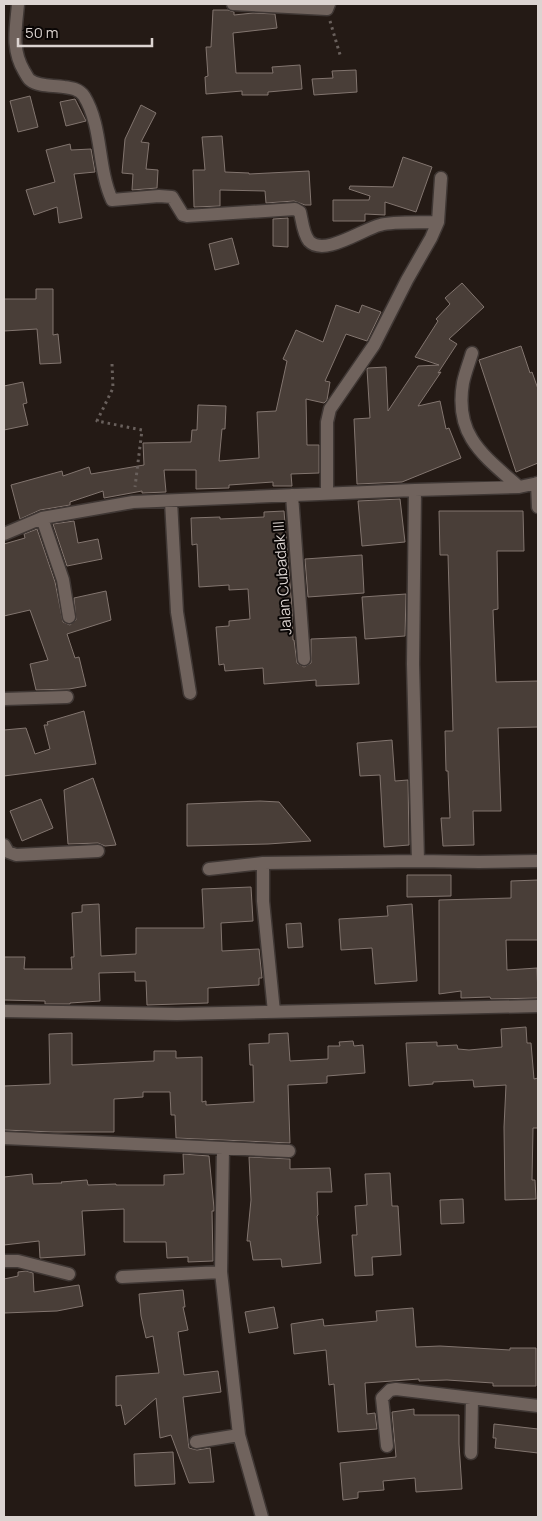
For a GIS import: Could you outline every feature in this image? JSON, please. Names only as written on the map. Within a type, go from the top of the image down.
[{"type":"street","points":[[18,4],[15,42],[17,58],[29,80],[41,84],[79,90],[85,98],[95,122],[104,172],[112,200],[159,196],[172,197],[186,216],[295,209],[300,212],[309,242],[320,247],[337,243],[380,224],[438,222]]},
{"type":"street","points":[[232,4],[328,6]]},
{"type":"street","points":[[327,493],[327,422],[330,409],[374,345],[431,238],[438,222],[441,178]]},
{"type":"street","points":[[472,353],[463,382],[462,401],[468,434],[474,444],[489,460],[518,487]]},
{"type":"street","points":[[4,534],[42,518],[133,502],[518,487],[537,483],[538,507]]},
{"type":"street","points":[[415,490],[413,664],[418,861]]},
{"type":"street","name":"Jalan Cubadak III","points":[[292,495],[304,659]]},
{"type":"street","points":[[171,501],[177,612],[190,693]]},
{"type":"street","points":[[42,518],[63,580],[69,617]]},
{"type":"street","points":[[4,699],[67,697]]},
{"type":"street","points":[[4,845],[8,852],[16,855],[98,851]]},
{"type":"street","points":[[209,869],[263,863],[538,861]]},
{"type":"street","points":[[263,863],[263,902],[274,1012]]},
{"type":"street","points":[[4,1011],[177,1014],[538,1006]]},
{"type":"street","points":[[4,1138],[289,1151]]},
{"type":"street","points":[[223,1148],[221,1272],[239,1435],[262,1517]]},
{"type":"street","points":[[4,1261],[18,1261],[69,1274]]},
{"type":"street","points":[[122,1277],[221,1272]]},
{"type":"street","points":[[387,1446],[382,1398],[390,1390],[396,1389],[538,1406]]},
{"type":"street","points":[[471,1453],[472,1398]]},
{"type":"street","points":[[196,1442],[239,1435]]},
{"type":"path","points":[[328,6],[341,58]]},
{"type":"path","points":[[112,364],[113,388],[97,421],[142,430],[133,502]]},
{"type":"building","points":[[213,10],[228,10],[234,12],[234,15],[253,13],[275,14],[277,28],[233,33],[236,73],[273,73],[272,67],[300,65],[302,89],[268,92],[268,95],[242,95],[242,91],[206,94],[205,77],[208,76],[206,47],[211,47]]},
{"type":"building","points":[[356,70],[357,92],[314,95],[312,79],[333,78],[332,71]]},
{"type":"building","points":[[30,96],[38,127],[18,132],[10,101]]},
{"type":"building","points":[[75,99],[86,121],[66,126],[60,102]]},
{"type":"building","points":[[141,105],[156,113],[141,142],[149,143],[146,169],[158,170],[157,188],[132,190],[133,174],[122,173],[125,139]]},
{"type":"building","points":[[222,136],[225,172],[249,174],[309,171],[311,205],[294,201],[266,203],[265,191],[220,190],[220,206],[194,207],[193,170],[205,170],[202,137]]},
{"type":"building","points":[[70,144],[71,150],[91,149],[95,172],[74,174],[82,218],[59,223],[57,207],[34,215],[26,190],[55,182],[46,150]]},
{"type":"building","points":[[403,157],[432,167],[416,212],[385,202],[385,215],[365,214],[365,221],[333,221],[333,200],[369,200],[370,196],[349,189],[350,186],[393,187]]},
{"type":"building","points":[[288,218],[288,247],[273,246],[273,219]]},
{"type":"building","points":[[232,238],[239,264],[215,270],[209,244]]},
{"type":"building","points":[[462,283],[484,307],[449,339],[457,344],[418,406],[440,401],[446,429],[449,428],[461,458],[402,482],[357,484],[354,419],[370,418],[367,369],[386,367],[388,411],[418,366],[439,365],[415,357],[438,321],[436,319],[450,304],[445,298]]},
{"type":"building","points":[[36,289],[53,289],[53,335],[58,334],[61,363],[40,364],[37,329],[4,331],[4,299],[36,299]]},
{"type":"building","points":[[336,305],[359,313],[362,305],[381,312],[367,341],[346,334],[325,381],[330,382],[327,400],[324,403],[306,399],[307,445],[319,445],[319,473],[291,474],[292,486],[273,486],[273,482],[229,485],[229,488],[196,489],[196,470],[164,470],[166,492],[142,493],[142,491],[104,498],[103,491],[70,502],[70,505],[40,510],[20,519],[11,485],[62,471],[63,476],[89,467],[91,474],[144,465],[143,443],[191,442],[192,430],[197,430],[198,405],[226,406],[225,429],[222,429],[219,461],[259,458],[257,412],[276,411],[287,361],[283,359],[296,330],[323,342]]},
{"type":"building","points":[[521,346],[530,373],[532,372],[538,389],[538,463],[516,472],[479,360]]},
{"type":"building","points":[[23,382],[27,403],[23,404],[28,425],[4,430],[4,386]]},
{"type":"building","points":[[400,499],[405,542],[362,546],[358,501]]},
{"type":"building","points":[[284,511],[293,640],[297,663],[304,667],[311,663],[311,639],[356,637],[359,684],[316,686],[316,680],[264,684],[263,668],[225,671],[224,664],[219,665],[216,627],[229,626],[229,621],[250,619],[248,589],[229,590],[229,585],[199,587],[197,544],[192,545],[191,518],[264,517],[264,512]]},
{"type":"building","points":[[439,511],[523,511],[524,551],[497,551],[498,609],[493,610],[496,682],[538,681],[538,727],[498,728],[501,811],[473,811],[474,845],[443,846],[441,818],[450,818],[445,731],[453,731],[448,555],[440,555]]},
{"type":"building","points":[[74,521],[78,543],[98,539],[102,559],[67,566],[53,524]]},
{"type":"building","points":[[37,529],[55,582],[63,622],[70,625],[76,620],[74,598],[106,591],[111,620],[67,634],[75,658],[79,657],[86,686],[69,689],[36,690],[30,664],[48,660],[30,610],[4,616],[4,544],[25,538],[24,534]]},
{"type":"building","points":[[362,555],[364,593],[308,597],[305,559]]},
{"type":"building","points":[[406,594],[405,636],[365,639],[362,597]]},
{"type":"building","points":[[84,711],[96,764],[4,776],[4,730],[26,728],[35,754],[50,749],[44,725],[48,725],[47,722]]},
{"type":"building","points":[[392,740],[395,781],[408,780],[409,845],[384,847],[380,775],[360,776],[357,743]]},
{"type":"building","points":[[93,778],[116,845],[105,846],[98,843],[68,844],[64,790]]},
{"type":"building","points":[[41,799],[53,828],[22,841],[10,811]]},
{"type":"building","points":[[279,802],[311,841],[187,846],[187,804]]},
{"type":"building","points":[[407,875],[451,875],[451,896],[407,897]]},
{"type":"building","points":[[538,880],[538,940],[506,940],[507,970],[537,968],[538,998],[461,998],[461,991],[439,994],[439,900],[511,898],[511,881]]},
{"type":"building","points":[[251,887],[253,921],[221,923],[222,951],[259,949],[262,978],[259,978],[259,985],[208,988],[208,1003],[147,1005],[146,981],[135,981],[135,972],[99,973],[100,1001],[45,1004],[45,1001],[4,1000],[4,957],[25,957],[24,969],[72,969],[71,957],[74,957],[72,913],[82,912],[82,905],[99,904],[101,956],[136,954],[136,928],[204,928],[202,889]]},
{"type":"building","points":[[412,904],[417,981],[375,984],[372,948],[341,950],[339,919],[388,916],[387,906]]},
{"type":"building","points":[[301,923],[303,947],[288,948],[286,924]]},
{"type":"building","points":[[526,1027],[527,1043],[531,1043],[534,1079],[538,1078],[538,1128],[533,1128],[532,1180],[535,1180],[536,1199],[505,1200],[504,1127],[506,1085],[474,1087],[473,1080],[433,1082],[433,1084],[409,1086],[406,1043],[437,1042],[437,1046],[457,1045],[458,1049],[469,1050],[502,1047],[501,1029]]},
{"type":"building","points":[[72,1033],[72,1065],[154,1061],[154,1051],[176,1051],[176,1058],[202,1057],[202,1102],[206,1101],[206,1105],[254,1102],[253,1065],[250,1065],[249,1044],[269,1043],[269,1034],[288,1033],[290,1061],[328,1059],[328,1046],[340,1046],[339,1042],[353,1041],[354,1046],[363,1045],[365,1073],[327,1076],[327,1083],[288,1085],[290,1143],[176,1138],[175,1115],[171,1115],[170,1092],[143,1092],[143,1097],[114,1099],[114,1132],[4,1130],[4,1086],[50,1084],[49,1034]]},
{"type":"building","points":[[183,1154],[209,1156],[214,1208],[214,1211],[212,1211],[213,1261],[188,1262],[188,1257],[167,1258],[166,1242],[124,1242],[124,1209],[82,1211],[85,1255],[40,1258],[39,1241],[4,1245],[4,1177],[32,1174],[33,1184],[87,1180],[88,1185],[164,1185],[164,1175],[184,1174]]},
{"type":"building","points":[[249,1157],[290,1159],[290,1169],[330,1168],[332,1192],[317,1192],[321,1263],[282,1267],[281,1259],[253,1260],[250,1241],[247,1241],[251,1200]]},
{"type":"building","points":[[390,1173],[392,1206],[398,1206],[401,1255],[372,1257],[373,1275],[355,1276],[352,1235],[357,1235],[355,1206],[367,1205],[365,1174]]},
{"type":"building","points":[[463,1199],[464,1223],[441,1224],[440,1200]]},
{"type":"building","points":[[26,1271],[33,1273],[34,1292],[79,1285],[83,1306],[57,1311],[4,1313],[4,1279],[18,1276],[18,1272]]},
{"type":"building","points":[[183,1290],[185,1307],[183,1307],[188,1330],[178,1332],[184,1375],[218,1371],[221,1392],[183,1397],[189,1448],[197,1450],[210,1448],[214,1482],[189,1483],[171,1435],[160,1438],[156,1398],[125,1425],[121,1405],[116,1406],[116,1376],[159,1373],[153,1336],[146,1338],[139,1294]]},
{"type":"building","points":[[274,1307],[278,1328],[249,1333],[245,1312]]},
{"type":"building","points":[[413,1308],[416,1347],[440,1346],[510,1350],[510,1348],[536,1348],[536,1386],[493,1386],[493,1383],[447,1380],[419,1381],[419,1379],[365,1383],[367,1414],[375,1413],[377,1429],[338,1432],[334,1384],[329,1385],[326,1350],[294,1354],[291,1324],[323,1319],[324,1326],[377,1321],[376,1311]]},
{"type":"building","points":[[414,1409],[414,1415],[459,1415],[462,1489],[416,1492],[415,1478],[383,1481],[384,1490],[358,1492],[358,1498],[343,1500],[340,1463],[396,1457],[392,1412]]},
{"type":"building","points":[[494,1424],[538,1429],[538,1453],[495,1448],[496,1438],[493,1438]]},
{"type":"building","points":[[173,1452],[175,1484],[135,1486],[134,1454]]}]
